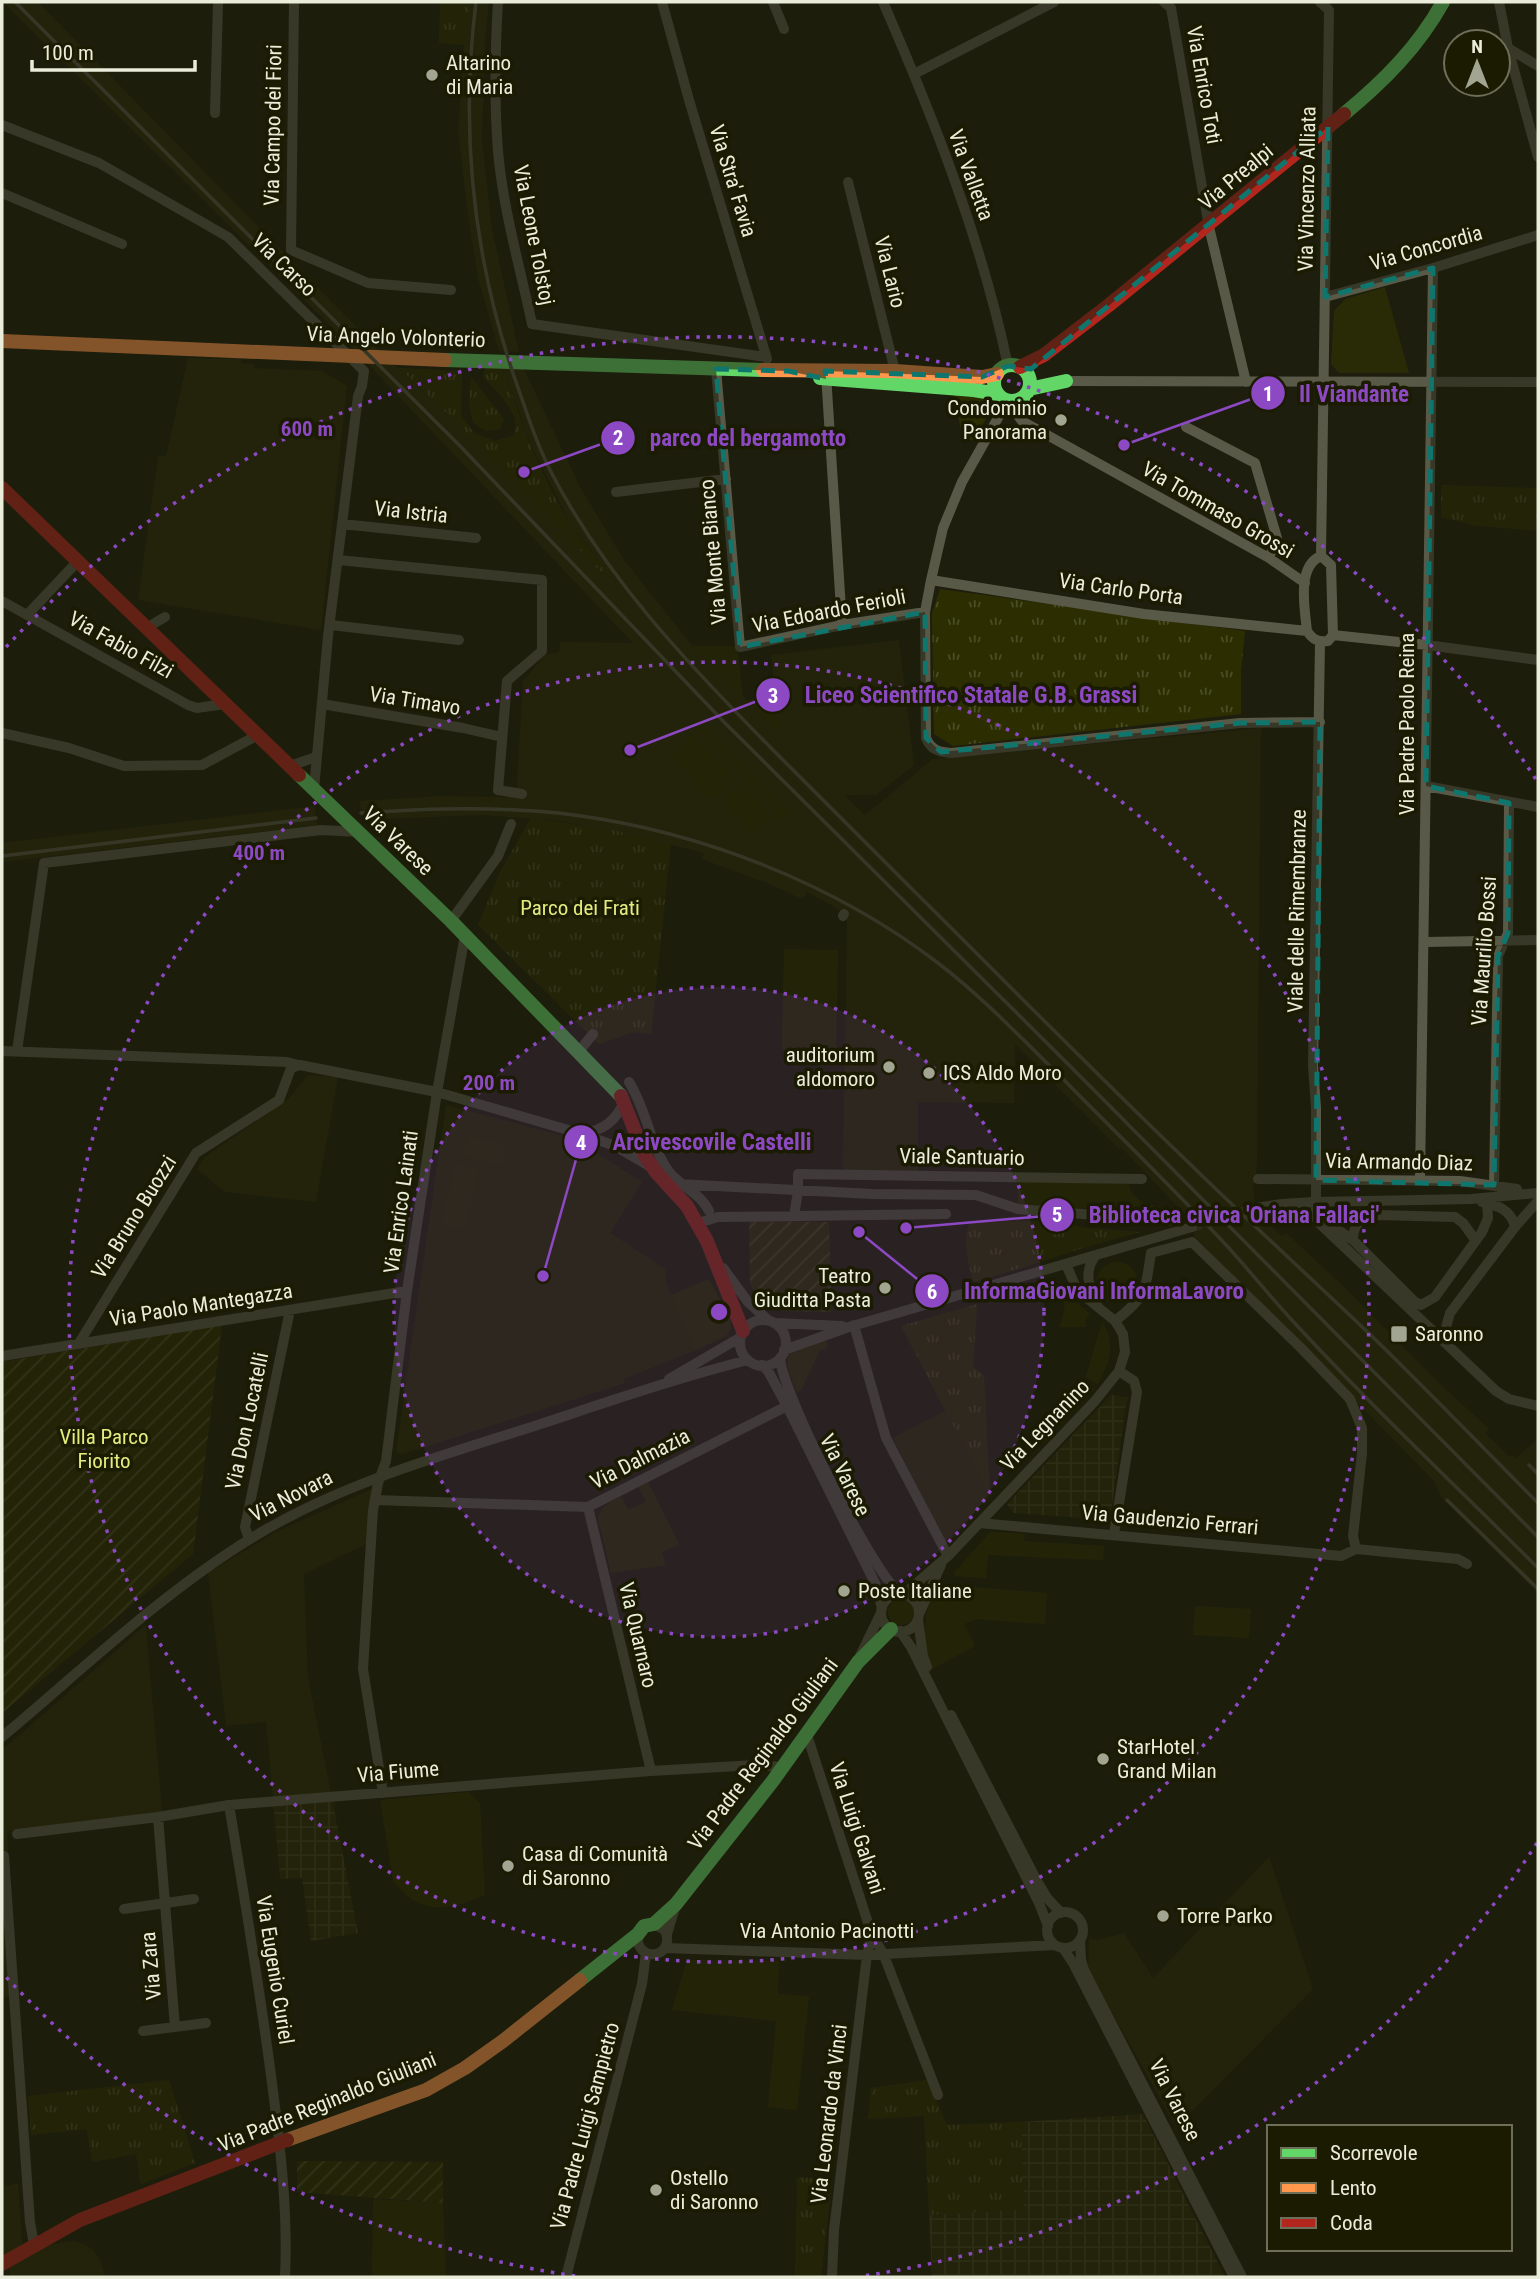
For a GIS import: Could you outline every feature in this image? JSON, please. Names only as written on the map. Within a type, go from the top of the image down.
[{"type":"street","points":[[215,113],[218,2]]},
{"type":"street","name":"Via Campo dei Fiori","points":[[294,2],[291,250],[368,283],[452,290]]},
{"type":"street","name":"Via Leone Tolstoj","points":[[498,2],[495,64],[498,153],[532,324],[768,363]]},
{"type":"street","name":"Via Stra' Favia","points":[[662,2],[688,100],[768,363]]},
{"type":"street","points":[[773,2],[784,29]]},
{"type":"street","name":"Via Valletta","points":[[883,2],[914,74],[1021,373]]},
{"type":"street","points":[[914,74],[1054,2]]},
{"type":"street","name":"Via Enrico Toti","points":[[1164,2],[1171,8],[1209,227],[1246,382]]},
{"type":"street","name":"Via Vincenzo Alliata","points":[[1320,2],[1329,10],[1321,556]]},
{"type":"street","name":"Via Prealpi","points":[[1007,398],[1024,397],[1021,373],[1209,227],[1387,75],[1419,40],[1443,2]]},
{"type":"street","points":[[1499,2],[1504,28]]},
{"type":"street","points":[[1512,50],[1538,66]]},
{"type":"street","points":[[1512,63],[1538,157]]},
{"type":"street","name":"Via Carso","points":[[2,125],[99,163],[228,237],[364,371],[358,396],[342,524],[314,789]]},
{"type":"street","name":"Via Lario","points":[[848,182],[895,371]]},
{"type":"street","points":[[2,193],[122,244]]},
{"type":"street","name":"Via Concordia","points":[[1325,297],[1433,268],[1538,235]]},
{"type":"street","name":"Via Padre Paolo Reina","points":[[1420,1181],[1433,268]]},
{"type":"street","name":"Via Angelo Volonterio","points":[[2,341],[221,352],[716,369],[768,363],[788,370],[974,390],[1007,398]]},
{"type":"street","name":"Via Monte Bianco","points":[[716,369],[740,647]]},
{"type":"street","name":"Via Angelo Volonterio","points":[[826,375],[895,371],[982,377],[1021,373],[1066,381],[1538,382]]},
{"type":"street","points":[[1021,373],[994,384],[1007,398],[962,482],[943,528],[925,612],[926,738],[934,750],[951,753],[1240,723],[1320,722]]},
{"type":"street","points":[[826,375],[842,625]]},
{"type":"street","name":"Via Tommaso Grossi","points":[[1007,398],[1022,421],[1269,558],[1305,583]]},
{"type":"street","points":[[1186,427],[1255,463],[1277,538],[1269,558]]},
{"type":"street","points":[[617,492],[726,479]]},
{"type":"street","name":"Via Varese","points":[[2,488],[451,921],[611,1081],[625,1100],[639,1143],[653,1168],[685,1203],[698,1223],[716,1259],[742,1334]]},
{"type":"street","name":"Via Istria","points":[[342,524],[476,538]]},
{"type":"street","points":[[1321,556],[1331,565],[1333,635],[1328,641],[1320,642],[1311,638],[1307,631],[1305,583],[1307,568],[1321,556]]},
{"type":"street","points":[[338,560],[542,580],[542,651],[507,681],[499,790],[522,794]]},
{"type":"street","points":[[27,615],[77,562]]},
{"type":"street","name":"Via Carlo Porta","points":[[931,580],[1144,614],[1307,631]]},
{"type":"street","name":"Via Fabio Filzi","points":[[2,600],[193,707],[225,704]]},
{"type":"street","name":"Via Edoardo Ferioli","points":[[740,647],[842,625],[925,612]]},
{"type":"street","points":[[153,624],[165,617]]},
{"type":"street","points":[[331,625],[459,640]]},
{"type":"street","points":[[1333,635],[1538,660]]},
{"type":"street","name":"Viale delle Rimembranze","points":[[1316,1211],[1316,1108],[1313,1066],[1320,642]]},
{"type":"street","name":"Via Timavo","points":[[321,704],[502,737]]},
{"type":"street","points":[[2,733],[69,748],[124,766],[202,765],[258,735]]},
{"type":"street","points":[[290,766],[316,757]]},
{"type":"street","points":[[1426,786],[1538,807]]},
{"type":"street","name":"Via Maurilio Bossi","points":[[1494,1185],[1499,956],[1508,933],[1509,803]]},
{"type":"street","points":[[451,921],[498,856],[510,824]]},
{"type":"street","points":[[18,1051],[44,863],[321,830],[359,832]]},
{"type":"street","name":"Via Enrico Lainati","points":[[383,1793],[363,1669],[375,1500],[386,1461],[407,1291],[437,1092],[465,936]]},
{"type":"street","points":[[1425,942],[1538,940]]},
{"type":"street","points":[[580,1050],[593,1034]]},
{"type":"street","points":[[2,1051],[286,1062],[437,1092],[583,1134],[615,1146],[653,1168]]},
{"type":"street","name":"Via Bruno Buozzi","points":[[79,1343],[196,1153],[279,1100],[296,1066]]},
{"type":"street","points":[[629,1082],[665,1165],[679,1184],[706,1205],[709,1211]]},
{"type":"street","points":[[583,1134],[611,1124],[625,1100]]},
{"type":"street","name":"Viale Santuario","points":[[1142,1178],[798,1174],[798,1191],[976,1195],[1018,1209],[1174,1221]]},
{"type":"street","name":"Via Armando Diaz","points":[[1258,1179],[1474,1182],[1538,1193]]},
{"type":"street","points":[[679,1184],[798,1191],[794,1216]]},
{"type":"street","points":[[1256,1208],[1314,1202],[1471,1199],[1538,1193]]},
{"type":"street","points":[[1471,1199],[1505,1210],[1513,1219],[1515,1227]]},
{"type":"street","points":[[1450,1349],[1446,1327],[1450,1313],[1538,1201]]},
{"type":"street","points":[[1316,1211],[1322,1220],[1353,1240],[1421,1305],[1435,1297],[1476,1241],[1488,1218],[1487,1203]]},
{"type":"street","points":[[1316,1211],[1318,1222],[1502,1396],[1538,1406]]},
{"type":"street","points":[[698,1223],[718,1217],[946,1214]]},
{"type":"street","points":[[1353,1240],[1358,1222],[1368,1216],[1377,1215],[1455,1217],[1476,1241]]},
{"type":"street","points":[[852,1326],[751,1323],[742,1334],[741,1350],[748,1360],[762,1365],[775,1362],[782,1354],[852,1326],[1192,1227]]},
{"type":"street","points":[[1115,1321],[1137,1304],[1145,1288],[1151,1253],[1192,1242],[1303,1349],[1350,1399],[1362,1428],[1353,1536],[1356,1549]]},
{"type":"street","points":[[1096,1255],[1089,1266],[1088,1285],[1098,1308]]},
{"type":"street","name":"Via Varese","points":[[716,1259],[748,1302],[771,1322]]},
{"type":"street","points":[[1066,1264],[1077,1290],[1115,1321],[1123,1334],[1125,1343],[1119,1371],[1134,1381],[1137,1392],[1114,1534]]},
{"type":"street","name":"Via Paolo Mantegazza","points":[[2,1356],[407,1291]]},
{"type":"street","name":"Via Don Locatelli","points":[[249,1539],[245,1527],[290,1310]]},
{"type":"street","points":[[771,1322],[785,1337],[782,1354]]},
{"type":"street","points":[[852,1326],[886,1438],[946,1557]]},
{"type":"street","name":"Via Novara","points":[[652,1388],[742,1334]]},
{"type":"street","name":"Via Varese","points":[[782,1354],[782,1370],[790,1391],[832,1483],[876,1564],[902,1594]]},
{"type":"street","name":"Via Novara","points":[[2,1737],[188,1581],[249,1539],[332,1496],[382,1475],[748,1360]]},
{"type":"street","name":"Via Varese","points":[[762,1365],[787,1406],[877,1587],[882,1610]]},
{"type":"street","name":"Via Legnanino","points":[[902,1594],[946,1557],[1095,1401],[1119,1371]]},
{"type":"street","name":"Via Dalmazia","points":[[375,1500],[588,1507],[787,1406]]},
{"type":"street","name":"Via Quarnaro","points":[[588,1507],[651,1771]]},
{"type":"street","name":"Via Gaudenzio Ferrari","points":[[979,1523],[1341,1556],[1356,1549],[1458,1559],[1467,1564]]},
{"type":"street","name":"Via Legnanino","points":[[918,1617],[946,1557]]},
{"type":"street","points":[[1030,1947],[1048,1929],[1054,1916],[1061,1913],[1074,1915],[1080,1921],[1083,1932],[1080,1940],[1072,1947],[1059,1947],[1049,1939],[1048,1929],[1039,1903],[911,1647],[883,1619],[882,1610],[889,1598],[902,1594],[915,1601],[923,1656],[934,1682],[1037,1881],[1061,1913]]},
{"type":"street","name":"Via Padre Reginaldo Giuliani","points":[[644,1947],[644,1926],[654,1924],[676,1904],[782,1767],[858,1662],[882,1610]]},
{"type":"street","points":[[895,1630],[911,1628],[918,1617]]},
{"type":"street","name":"Via Padre Reginaldo Giuliani","points":[[858,1662],[895,1630]]},
{"type":"street","name":"Via Luigi Galvani","points":[[806,1732],[872,1935],[883,1953],[939,2095]]},
{"type":"street","name":"Via Fiume","points":[[17,1834],[158,1817],[229,1805],[651,1771],[756,1765],[782,1767]]},
{"type":"street","name":"Via Eugenio Curiel","points":[[229,1805],[262,2003],[280,2142],[286,2209],[285,2277]]},
{"type":"street","name":"Via Zara","points":[[158,1817],[175,2027]]},
{"type":"street","points":[[4,1856],[30,2222],[34,2245]]},
{"type":"street","name":"Via Zara","points":[[124,1909],[194,1899]]},
{"type":"street","name":"Via Padre Reginaldo Giuliani","points":[[2,2264],[80,2220],[280,2142],[426,2090],[503,2041],[611,1954],[644,1947],[666,1948],[667,1934],[676,1904]]},
{"type":"street","points":[[654,1924],[663,1927],[667,1934]]},
{"type":"street","points":[[867,1955],[872,1935]]},
{"type":"street","name":"Via Varese","points":[[1080,1940],[1081,1960],[1091,1984],[1242,2277]]},
{"type":"street","name":"Via Padre Luigi Sampietro","points":[[566,2277],[642,1984],[644,1947]]},
{"type":"street","name":"Via Varese","points":[[1059,1947],[1073,1963],[1234,2277]]},
{"type":"street","name":"Via Antonio Pacinotti","points":[[666,1948],[867,1955],[1059,1947]]},
{"type":"street","name":"Via Leonardo da Vinci","points":[[832,2277],[834,2230],[867,1955]]},
{"type":"street","name":"Via Zara","points":[[143,2031],[206,2023]]},
{"type":"highlighted area","points":[[1328,127],[1325,297],[1433,268],[1426,786],[1509,803],[1508,933],[1498,956],[1494,1185],[1316,1180],[1320,722],[1240,723],[941,752],[926,738],[925,612],[740,647],[716,369],[788,371],[826,379],[825,371],[982,377],[1008,366],[1031,369]]},
{"type":"shaded area","points":[[3,2],[38,2],[376,347],[454,420],[600,571],[607,575],[605,568],[571,525],[533,449],[502,366],[524,369],[580,487],[624,560],[689,642],[780,734],[771,655],[899,640],[914,765],[876,795],[844,795],[865,815],[933,759],[1261,728],[1257,1160],[1253,1187],[1256,1213],[1282,1236],[1286,1233],[1340,1283],[1438,1382],[1486,1426],[1488,1429],[1485,1433],[1510,1457],[1513,1455],[1516,1458],[1538,1439],[1538,1593],[1441,1497],[1434,1481],[1195,1237],[1190,1220],[1121,1147],[1119,1149],[1015,1044],[1014,1103],[918,1102],[918,1171],[843,1170],[849,915],[807,892],[802,899],[702,859],[704,853],[608,829],[552,820],[479,815],[362,820],[360,801],[440,796],[516,797],[523,681],[545,655],[559,652],[560,642],[633,643],[349,344]]},
{"type":"shaded area","points":[[470,2],[489,2],[482,140],[492,229],[519,352],[499,351],[478,278],[468,215],[458,131],[466,18]]},
{"type":"shaded area","points":[[1385,287],[1409,373],[1339,373],[1331,364],[1334,311],[1345,299]]},
{"type":"shaded area","points":[[188,358],[241,359],[241,363],[254,364],[254,368],[322,371],[347,386],[321,630],[138,600],[158,456],[166,456]]},
{"type":"shaded area","points":[[315,806],[317,825],[2,862],[2,843]]},
{"type":"shaded area","points":[[308,1075],[338,1077],[316,1202],[225,1192],[197,1169],[205,1157],[289,1098]]},
{"type":"shaded area","points":[[446,1105],[574,1139],[642,1182],[610,1233],[665,1269],[666,1283],[696,1350],[624,1379],[625,1383],[402,1454],[396,1452]]},
{"type":"shaded area","points":[[1111,1395],[1127,1397],[1110,1520],[1013,1513],[1007,1504]]},
{"type":"shaded area","points":[[945,1411],[990,1496],[945,1541],[893,1438]]},
{"type":"shaded area","points":[[372,1489],[366,1544],[304,1574],[308,1677],[331,1793],[273,1799],[266,1722],[226,1726],[208,1573],[276,1532]]},
{"type":"shaded area","points":[[146,1625],[162,1812],[7,1831],[17,1994],[2,1998],[2,1750]]},
{"type":"shaded area","points":[[331,1793],[358,1933],[311,1941],[302,1878],[280,1879],[273,1799]]},
{"type":"shaded area","points":[[1269,1857],[1313,1989],[1176,2127],[1088,1968],[1089,1939],[1098,1940],[1124,1933],[1153,1978]]},
{"type":"shaded area","points":[[1143,2114],[1225,2277],[932,2277],[929,2215],[1024,2209],[1021,2122]]},
{"type":"shaded area","points":[[18,2183],[23,2256],[48,2245],[73,2241],[93,2250],[101,2262],[105,2277],[11,2277],[8,2263],[2,2261],[2,2187]]},
{"type":"green space","points":[[440,2],[470,2],[464,45],[439,43]]},
{"type":"green space","points":[[502,366],[550,488],[571,525],[608,575],[600,571],[454,420],[399,368],[462,371],[461,415],[474,433],[495,441],[513,436],[515,428],[512,412],[483,376],[485,367]]},
{"type":"green space","points":[[471,377],[504,419],[500,429],[486,431],[473,423],[469,405]]},
{"type":"green space","points":[[953,391],[984,395],[994,406],[973,440],[963,439]]},
{"type":"green space","points":[[1441,485],[1538,488],[1538,531],[1473,525],[1441,517]]},
{"type":"green space","points":[[940,589],[1245,631],[1241,714],[953,746],[934,734],[932,613]]},
{"type":"green space","points":[[693,646],[737,646],[743,697]]},
{"type":"green space","points":[[776,696],[781,735],[747,700]]},
{"type":"green space","points":[[702,722],[790,814],[783,821],[695,729]]},
{"type":"green space","points":[[693,735],[736,779],[713,801],[671,756]]},
{"type":"green space","points":[[742,783],[772,817],[754,833],[722,801]]},
{"type":"green space","name":"Parco dei Frati","points":[[531,818],[608,829],[671,844],[651,1034],[633,1032],[599,1044],[478,925],[500,872]]},
{"type":"green space","points":[[784,949],[838,950],[836,1050],[782,1049]]},
{"type":"green space","points":[[467,1136],[506,1145],[501,1165],[462,1156]]},
{"type":"green space","points":[[456,1164],[480,1170],[464,1230],[440,1224]]},
{"type":"green space","points":[[1018,1182],[1128,1182],[1130,1190],[1138,1199],[1170,1210],[1171,1214],[1018,1204]]},
{"type":"green space","points":[[749,1221],[829,1222],[831,1312],[783,1311],[756,1298],[750,1282]]},
{"type":"green space","points":[[1059,1222],[1087,1228],[1141,1232],[974,1282],[966,1245],[970,1223]]},
{"type":"green space","points":[[1117,1262],[1131,1268],[1137,1282],[1131,1296],[1117,1302],[1103,1296],[1097,1282],[1103,1268]]},
{"type":"green space","points":[[709,1279],[730,1318],[731,1329],[726,1336],[696,1350],[671,1295]]},
{"type":"green space","points":[[1056,1281],[1064,1283],[1071,1298],[1090,1314],[1085,1321],[1086,1327],[1060,1327],[1065,1306]]},
{"type":"green space","points":[[977,1304],[973,1367],[984,1376],[990,1496],[901,1326]]},
{"type":"green space","points":[[1102,1322],[1107,1330],[1110,1353],[1098,1384],[1086,1377]]},
{"type":"green space","name":"Villa Parco Fiorito","points":[[222,1325],[193,1554],[2,1713],[2,1362]]},
{"type":"green space","points":[[826,1340],[828,1348],[820,1350],[801,1390],[797,1392],[788,1367],[790,1354]]},
{"type":"green space","points":[[1080,1380],[1094,1389],[1043,1443]]},
{"type":"green space","points":[[648,1482],[679,1544],[662,1552],[665,1565],[611,1573],[599,1515],[606,1505],[621,1496],[628,1510],[646,1502],[639,1487]]},
{"type":"green space","points":[[990,1532],[1025,1534],[1024,1541],[1104,1546],[1103,1560],[988,1555],[986,1578],[955,1576],[954,1573]]},
{"type":"green space","points":[[936,1584],[1047,1593],[1045,1624],[976,1619],[964,1624],[975,1646],[932,1669],[926,1647],[925,1626],[928,1606]]},
{"type":"green space","points":[[901,1599],[910,1603],[914,1612],[910,1621],[901,1625],[892,1621],[888,1612],[892,1603]]},
{"type":"green space","points":[[1195,1606],[1251,1609],[1249,1638],[1193,1635]]},
{"type":"green space","points":[[469,1792],[480,1804],[485,1895],[447,1907],[425,1905],[404,1893],[393,1881],[380,1800]]},
{"type":"green space","points":[[687,1960],[779,1961],[778,1994],[809,1996],[797,2110],[768,2107],[776,2021],[672,2010]]},
{"type":"green space","points":[[169,2080],[195,2163],[141,2184],[136,2154],[92,2162],[87,2129],[31,2135],[28,2096]]},
{"type":"green space","points":[[927,2080],[947,2125],[1021,2122],[1024,2209],[929,2215],[924,2116],[868,2119],[871,2088]]},
{"type":"green space","points":[[297,2161],[443,2162],[443,2203],[297,2192]]},
{"type":"green space","points":[[797,2177],[832,2180],[821,2277],[795,2277]]},
{"type":"green space","points":[[373,2199],[443,2203],[446,2277],[372,2277]]},
{"type":"tunnel","points":[[1192,1227],[1256,1208]]},
{"type":"railway","points":[[15,2],[462,448],[724,722],[1538,1537]]},
{"type":"railway","points":[[476,2],[469,103],[475,203],[482,253],[506,351],[528,417],[550,470],[596,547],[622,583],[679,651],[771,748],[1118,1094],[1382,1346],[1538,1503]]},
{"type":"railway","points":[[361,813],[494,809],[547,812],[622,823],[718,848],[765,866],[856,909],[898,935],[955,977],[1020,1037],[1207,1225],[1350,1382],[1538,1568]]},
{"type":"railway","points":[[2,856],[316,818]]},
{"type":"railway","points":[[1529,1465],[1538,1474]]},
{"type":"railway","points":[[1447,1500],[1538,1589]]},
{"type":"traffic: fast","points":[[1344,114],[1399,62],[1423,34],[1443,2]]},
{"type":"traffic: fast","points":[[445,360],[763,370]]},
{"type":"traffic: fast","points":[[1012,365],[1025,370],[1030,383],[1025,396],[1012,401],[999,396],[994,383],[999,370],[1012,365]]},
{"type":"traffic: fast","points":[[820,378],[998,394]]},
{"type":"traffic: fast","points":[[1029,389],[1066,381]]},
{"type":"traffic: fast","points":[[299,775],[451,921],[621,1096]]},
{"type":"traffic: fast","points":[[580,1980],[638,1934],[644,1926],[654,1924],[676,1904],[772,1782],[858,1662],[891,1629]]},
{"type":"traffic: slow","points":[[2,341],[445,360]]},
{"type":"traffic: slow","points":[[763,370],[895,371],[982,377],[997,374]]},
{"type":"traffic: slow","points":[[287,2140],[426,2090],[465,2068],[503,2041],[580,1980]]},
{"type":"traffic: jam","points":[[1020,367],[1044,355],[1109,305],[1344,114]]},
{"type":"traffic: jam","points":[[2,488],[299,775]]},
{"type":"traffic: jam","points":[[621,1096],[645,1156],[687,1206],[707,1241],[743,1331]]},
{"type":"traffic: jam","points":[[2,2264],[80,2220],[287,2140]]},
{"type":"place","name":"Altarino di Maria","points":[[432,75]]},
{"type":"place","name":"Condominio Panorama","points":[[1061,420]]},
{"type":"place","name":"Il Viandante","points":[[1124,445]]},
{"type":"place","name":"parco del bergamotto","points":[[524,472]]},
{"type":"place","name":"Liceo Scientifico Statale G.B. Grassi","points":[[630,750]]},
{"type":"place","name":"auditorium aldomoro","points":[[889,1067]]},
{"type":"place","name":"ICS Aldo Moro","points":[[929,1073]]},
{"type":"place","name":"Biblioteca civica 'Oriana Fallaci'","points":[[906,1228]]},
{"type":"place","name":"InformaGiovani InformaLavoro","points":[[859,1232]]},
{"type":"place","name":"Arcivescovile Castelli","points":[[543,1276]]},
{"type":"place","name":"Teatro Giuditta Pasta","points":[[885,1288]]},
{"type":"place","name":"Saronno","points":[[1399,1334]]},
{"type":"place","name":"Poste Italiane","points":[[844,1591]]},
{"type":"place","name":"StarHotel Grand Milan","points":[[1103,1759]]},
{"type":"place","name":"Casa di Comunità di Saronno","points":[[508,1866]]},
{"type":"place","name":"Torre Parko","points":[[1163,1916]]},
{"type":"place","name":"Ostello di Saronno","points":[[656,2190]]}]
